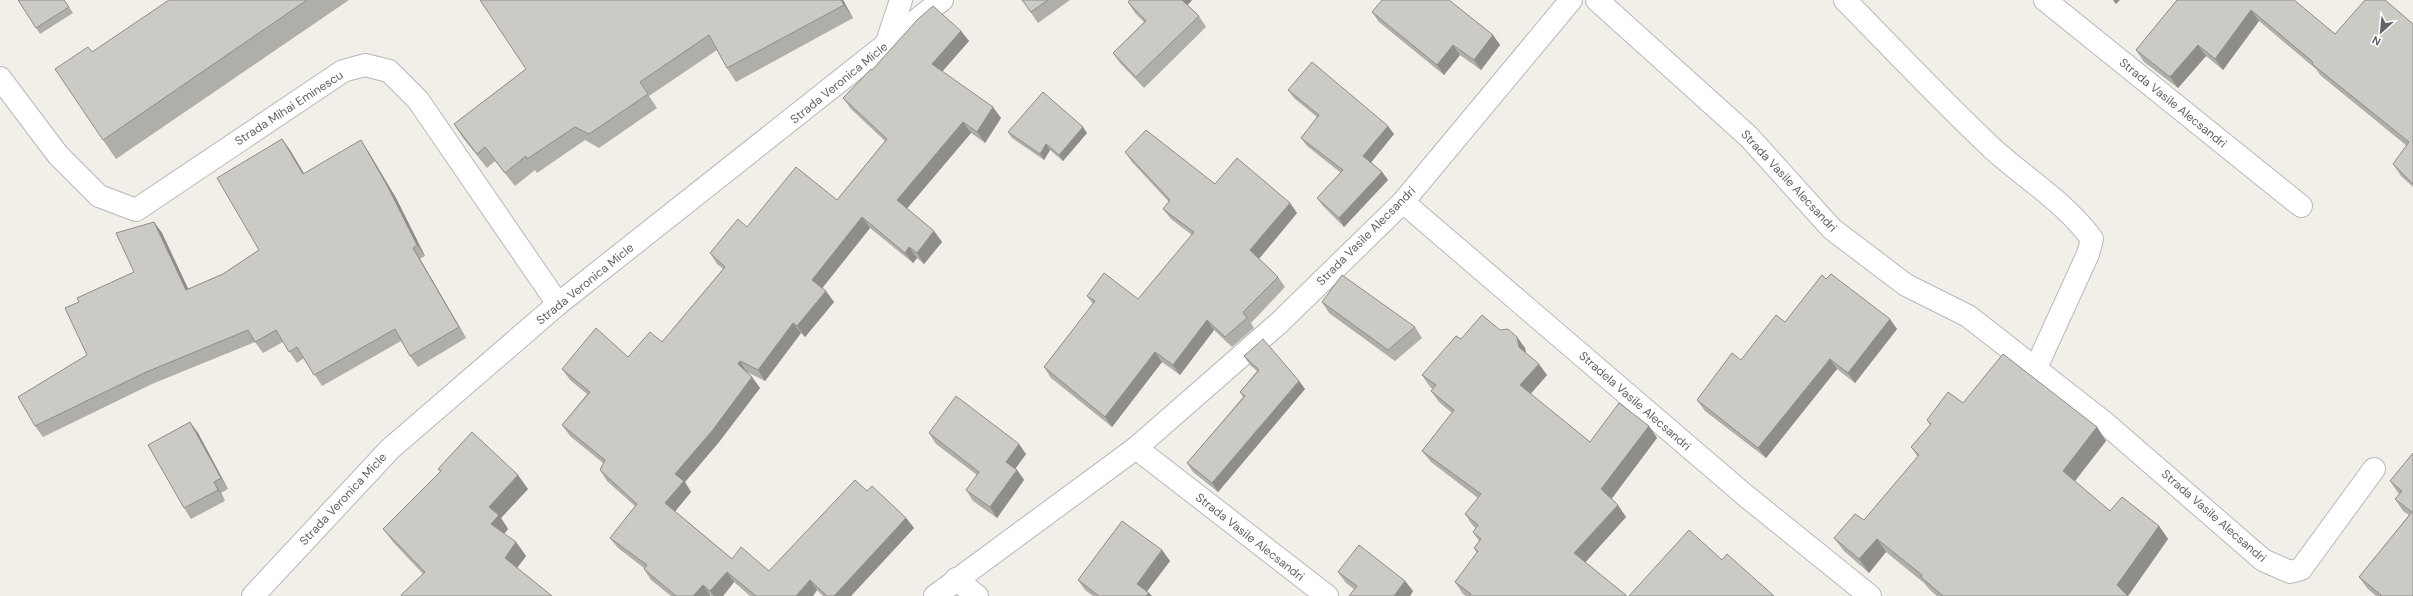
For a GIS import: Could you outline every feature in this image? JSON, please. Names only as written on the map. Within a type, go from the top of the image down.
[{"type":"street","points":[[886,45],[901,0]]},
{"type":"street","name":"Strada Veronica Micle","points":[[253,596],[390,449],[558,304],[942,0]]},
{"type":"street","name":"Strada Vasile Alecsandri","points":[[935,596],[956,579],[1136,448],[1280,322],[1403,202],[1572,0]]},
{"type":"street","name":"Strada Vasile Alecsandri","points":[[1597,0],[1749,137],[1832,229],[1906,285],[1968,316],[2035,370],[2105,423],[2263,560],[2278,568],[2290,572],[2301,570],[2374,469]]},
{"type":"street","points":[[1845,0],[1942,101],[2004,159],[2080,222],[2092,239],[2088,254],[2035,370]]},
{"type":"street","name":"Strada Vasile Alecsandri","points":[[2045,0],[2301,206]]},
{"type":"street","name":"Strada Mihai Eminescu","points":[[0,78],[58,155],[99,196],[136,210],[343,71],[365,65],[389,71],[418,100],[558,304]]},
{"type":"street","name":"Stradela Vasile Alecsandri","points":[[1403,202],[1746,496],[1870,596]]},
{"type":"street","name":"Strada Vasile Alecsandri","points":[[1136,448],[1327,596]]},
{"type":"street","points":[[956,579],[977,596]]},
{"type":"building","points":[[18,0],[64,0],[69,7],[36,28]]},
{"type":"building","points":[[169,0],[307,0],[103,140],[55,69],[88,47],[92,52]]},
{"type":"building","points":[[480,0],[841,0],[844,5],[727,68],[709,35],[640,82],[648,94],[589,134],[575,127],[527,159],[526,156],[505,173],[485,147],[477,154],[454,124],[526,69]]},
{"type":"building","points":[[1022,0],[1048,0],[1031,12]]},
{"type":"building","points":[[1130,0],[1182,0],[1199,16],[1136,77],[1113,53],[1146,21],[1128,2]]},
{"type":"building","points":[[1382,0],[1449,0],[1493,35],[1474,60],[1453,45],[1437,65],[1372,12]]},
{"type":"building","points":[[2177,0],[2294,0],[2335,34],[2365,0],[2385,0],[2413,24],[2413,184],[2393,164],[2409,142],[2312,64],[2313,62],[2251,10],[2215,59],[2198,45],[2170,77],[2136,50]]},
{"type":"building","points":[[933,6],[961,31],[932,64],[993,107],[977,132],[963,122],[897,200],[934,231],[917,253],[909,247],[905,253],[862,217],[812,280],[826,291],[797,326],[793,323],[758,370],[740,361],[738,364],[752,377],[712,431],[675,474],[684,481],[665,503],[732,559],[741,547],[769,571],[855,480],[867,491],[872,486],[906,518],[834,596],[827,596],[810,580],[796,596],[756,596],[727,572],[710,591],[703,585],[693,596],[676,596],[644,569],[647,565],[610,538],[637,504],[600,470],[605,460],[562,425],[590,392],[562,369],[596,328],[628,357],[650,332],[662,342],[725,267],[710,253],[738,219],[747,227],[796,167],[837,200],[887,139],[843,98],[871,69],[872,70],[918,19]]},
{"type":"building","points":[[1312,62],[1388,126],[1363,156],[1382,172],[1339,218],[1317,198],[1343,170],[1301,138],[1319,115],[1288,90]]},
{"type":"building","points":[[1043,92],[1083,127],[1059,155],[1046,144],[1040,154],[1008,132]]},
{"type":"building","points":[[1146,130],[1215,184],[1237,158],[1290,203],[1250,250],[1278,277],[1243,312],[1247,318],[1225,337],[1207,320],[1173,365],[1155,352],[1105,417],[1044,367],[1095,301],[1087,296],[1104,273],[1138,299],[1194,232],[1163,209],[1170,200],[1125,152]]},
{"type":"building","points":[[282,139],[303,174],[361,140],[388,187],[417,245],[413,248],[459,327],[410,356],[395,329],[314,375],[297,347],[289,352],[276,330],[255,342],[248,330],[144,373],[35,426],[18,397],[87,355],[65,308],[79,302],[77,298],[134,272],[116,233],[154,222],[186,290],[223,274],[259,250],[217,178]]},
{"type":"building","points":[[1831,274],[1890,319],[1848,373],[1830,359],[1758,448],[1697,400],[1732,353],[1741,360],[1776,315],[1785,322],[1822,275],[1826,279]]},
{"type":"building","points":[[1342,275],[1415,327],[1388,350],[1322,302]]},
{"type":"building","points":[[1482,315],[1500,330],[1508,329],[1517,337],[1519,347],[1539,364],[1520,385],[1590,442],[1619,403],[1649,426],[1601,489],[1618,505],[1574,553],[1627,596],[1469,596],[1471,594],[1455,582],[1478,551],[1474,548],[1481,539],[1473,532],[1478,525],[1465,514],[1481,494],[1422,451],[1454,410],[1431,391],[1436,385],[1422,375],[1456,336],[1461,339]]},
{"type":"building","points":[[1263,339],[1299,381],[1212,483],[1187,463],[1245,396],[1240,392],[1259,370],[1244,356]]},
{"type":"building","points":[[2003,354],[2097,427],[2063,471],[2110,511],[2122,497],[2159,526],[2117,585],[2128,596],[1943,596],[1921,577],[1922,575],[1877,539],[1859,559],[1834,538],[1855,514],[1864,520],[1919,455],[1911,447],[1931,424],[1927,420],[1948,392],[1963,403]]},
{"type":"building","points":[[956,396],[1019,444],[1006,462],[1017,470],[990,507],[966,490],[979,472],[929,433]]},
{"type":"building","points":[[190,422],[221,478],[214,482],[218,490],[184,508],[148,445]]},
{"type":"building","points":[[472,432],[518,475],[489,507],[499,515],[491,524],[516,542],[505,558],[552,596],[401,595],[425,572],[383,529],[441,471],[438,469]]},
{"type":"building","points":[[2413,453],[2413,596],[2380,596],[2381,595],[2359,577],[2412,512],[2395,499],[2402,491],[2390,481]]},
{"type":"building","points":[[1122,521],[1162,550],[1137,584],[1149,593],[1146,596],[1099,596],[1078,580]]},
{"type":"building","points":[[1689,530],[1722,560],[1727,554],[1774,596],[1629,596]]},
{"type":"building","points":[[1359,545],[1405,581],[1394,596],[1349,596],[1357,586],[1338,572]]}]
